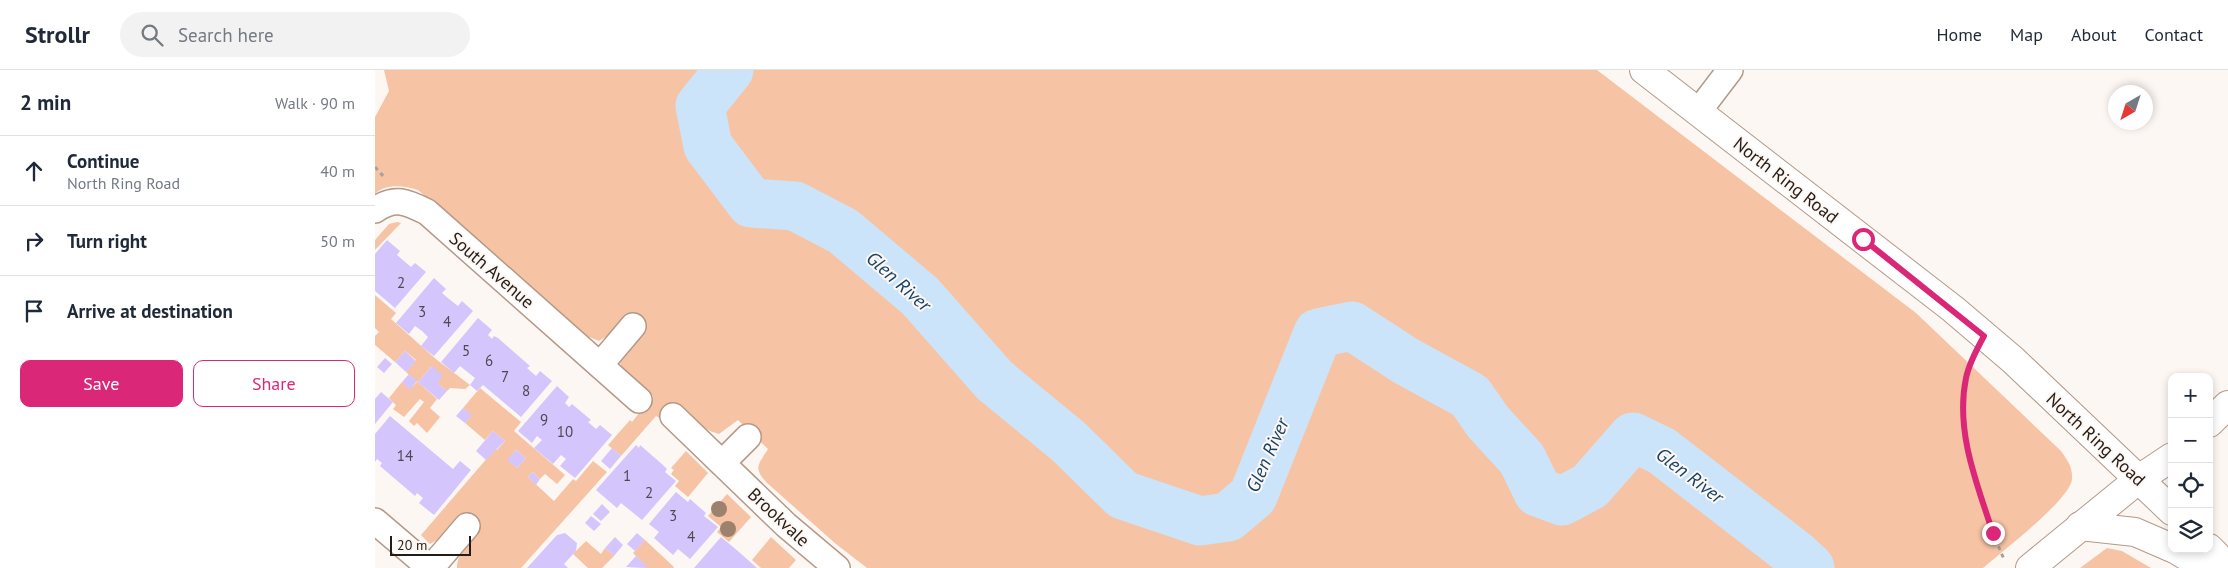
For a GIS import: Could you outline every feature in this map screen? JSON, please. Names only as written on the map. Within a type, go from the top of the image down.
[{"type":"main road","name":"North Ring Road","points":[[1644,70],[1953,309],[2169,508]]},
{"type":"main road","points":[[2213,419],[2228,405]]},
{"type":"main road","points":[[2018,565],[2081,526],[2139,479],[2168,459]]},
{"type":"main road","points":[[2081,526],[2135,532],[2168,546]]},
{"type":"main road","points":[[2213,552],[2228,567]]},
{"type":"main road","points":[[2181,553],[2206,568]]},
{"type":"street","points":[[1698,112],[1730,70]]},
{"type":"street","name":"South Avenue","points":[[375,210],[384,204],[396,201],[408,203],[427,212],[639,400]]},
{"type":"street","points":[[600,366],[633,326]]},
{"type":"street","name":"Brookvale","points":[[673,416],[786,525],[837,568]]},
{"type":"street","points":[[723,464],[748,437]]},
{"type":"street","points":[[375,521],[431,568],[467,526]]},
{"type":"path","points":[[1984,336],[1965,378],[1963,415],[1970,466],[1993,533],[2018,565]]},
{"type":"shaded area","points":[[384,70],[1597,70],[1916,313],[2061,451],[2071,467],[2072,479],[2069,488],[2048,512],[1983,568],[867,568],[836,544],[767,483],[760,474],[759,466],[768,449],[738,420],[719,434],[700,425],[674,404],[661,419],[656,416],[621,456],[608,445],[630,420],[632,422],[653,396],[623,370],[620,363],[646,329],[629,314],[610,334],[599,341],[587,336],[418,190],[390,187],[384,188],[375,194],[375,117],[389,91]]},
{"type":"shaded area","points":[[401,223],[375,250],[375,240],[389,224]]},
{"type":"shaded area","points":[[375,295],[396,313],[391,319],[437,360],[470,385],[465,389],[450,388],[447,391],[437,383],[431,367],[418,382],[437,399],[430,408],[440,417],[427,433],[417,423],[414,426],[409,421],[424,402],[420,399],[404,417],[393,409],[396,405],[389,398],[402,382],[410,389],[417,382],[406,372],[416,360],[405,351],[395,362],[375,345],[375,336],[379,332],[375,328]]},
{"type":"shaded area","points":[[480,388],[521,422],[514,431],[565,475],[557,484],[545,474],[540,479],[533,472],[528,477],[554,501],[573,479],[576,481],[593,461],[607,472],[521,568],[457,568],[461,553],[478,532],[460,515],[439,539],[430,544],[421,535],[495,449],[497,450],[505,441],[493,431],[485,440],[465,423],[471,415],[463,408]],"holes":[[[516,450],[526,458],[517,468],[508,460]]]},
{"type":"shaded area","points":[[686,451],[708,473],[688,497],[675,486],[679,481],[671,474],[674,470],[671,468]]},
{"type":"shaded area","points":[[727,494],[751,517],[729,542],[717,532],[721,527],[708,516]]},
{"type":"shaded area","points":[[771,537],[796,560],[789,568],[761,568],[752,560]]},
{"type":"shaded area","points":[[645,540],[674,567],[645,568],[646,566],[633,553]]},
{"type":"shaded area","points":[[586,541],[601,554],[605,548],[614,556],[602,568],[588,568],[573,554]]},
{"type":"shaded area","points":[[2107,548],[2122,551],[2151,568],[2080,568]]},
{"type":"building","points":[[387,240],[400,251],[397,255],[411,267],[415,263],[426,272],[395,308],[375,291],[375,254]]},
{"type":"building","points":[[434,278],[446,289],[442,293],[449,299],[458,306],[462,301],[473,311],[434,356],[421,346],[428,337],[422,331],[415,326],[409,334],[396,323]]},
{"type":"building","points":[[478,318],[492,330],[488,335],[492,339],[494,336],[498,338],[530,366],[527,368],[536,376],[540,371],[552,381],[521,417],[483,385],[477,391],[470,385],[475,378],[460,366],[454,373],[441,362]]},
{"type":"building","points":[[405,351],[416,361],[406,372],[395,362]]},
{"type":"building","points":[[385,358],[392,364],[384,373],[377,367]]},
{"type":"building","points":[[432,366],[443,376],[437,383],[447,391],[439,400],[418,382]]},
{"type":"building","points":[[409,374],[417,381],[410,390],[402,382]]},
{"type":"building","points":[[557,386],[569,397],[565,403],[569,407],[572,404],[591,420],[588,422],[596,429],[600,425],[612,435],[575,478],[560,466],[566,459],[561,455],[553,464],[534,448],[542,440],[537,436],[532,443],[518,431]]},
{"type":"building","points":[[381,392],[393,402],[375,424],[375,399]]},
{"type":"building","points":[[463,408],[472,415],[465,423],[456,416]]},
{"type":"building","points":[[390,416],[453,469],[460,461],[471,470],[434,515],[419,503],[423,498],[417,493],[415,496],[380,466],[382,463],[377,459],[375,462],[375,434]]},
{"type":"building","points":[[493,431],[505,441],[486,460],[476,451]]},
{"type":"building","points":[[636,445],[639,448],[640,445],[663,465],[667,469],[665,472],[676,481],[642,520],[621,503],[617,508],[596,490]]},
{"type":"building","points":[[612,448],[621,456],[610,469],[601,461]]},
{"type":"building","points":[[516,450],[526,458],[517,468],[507,460]]},
{"type":"building","points":[[533,472],[540,479],[536,485],[528,477]]},
{"type":"building","points":[[676,492],[688,502],[690,499],[706,513],[704,516],[718,527],[690,559],[678,549],[673,555],[654,538],[659,532],[649,524]]},
{"type":"building","points":[[602,504],[610,512],[601,521],[593,514]]},
{"type":"building","points":[[591,516],[601,524],[594,531],[585,523]]},
{"type":"building","points":[[565,533],[577,543],[576,551],[564,564],[568,568],[527,568],[557,535]]},
{"type":"building","points":[[637,533],[645,540],[635,551],[627,544]]},
{"type":"building","points":[[615,537],[623,545],[614,556],[605,548]]},
{"type":"building","points":[[721,537],[739,552],[757,568],[694,568]]},
{"type":"building","points":[[636,556],[647,566],[645,568],[626,567]]},
{"type":"waterway","name":"Glen River","points":[[729,70],[700,106],[708,146],[751,203],[795,206],[843,231],[920,296],[994,380],[1069,442],[1123,495],[1200,521],[1228,517],[1253,496],[1318,333],[1352,326],[1406,361],[1470,396],[1488,422],[1522,459],[1538,492],[1562,501],[1590,486],[1633,437],[1662,451],[1795,554],[1810,568]]},
{"type":"route","points":[[1863,239],[1953,309],[1984,336],[1965,378],[1963,415],[1970,466],[1993,533]]}]
